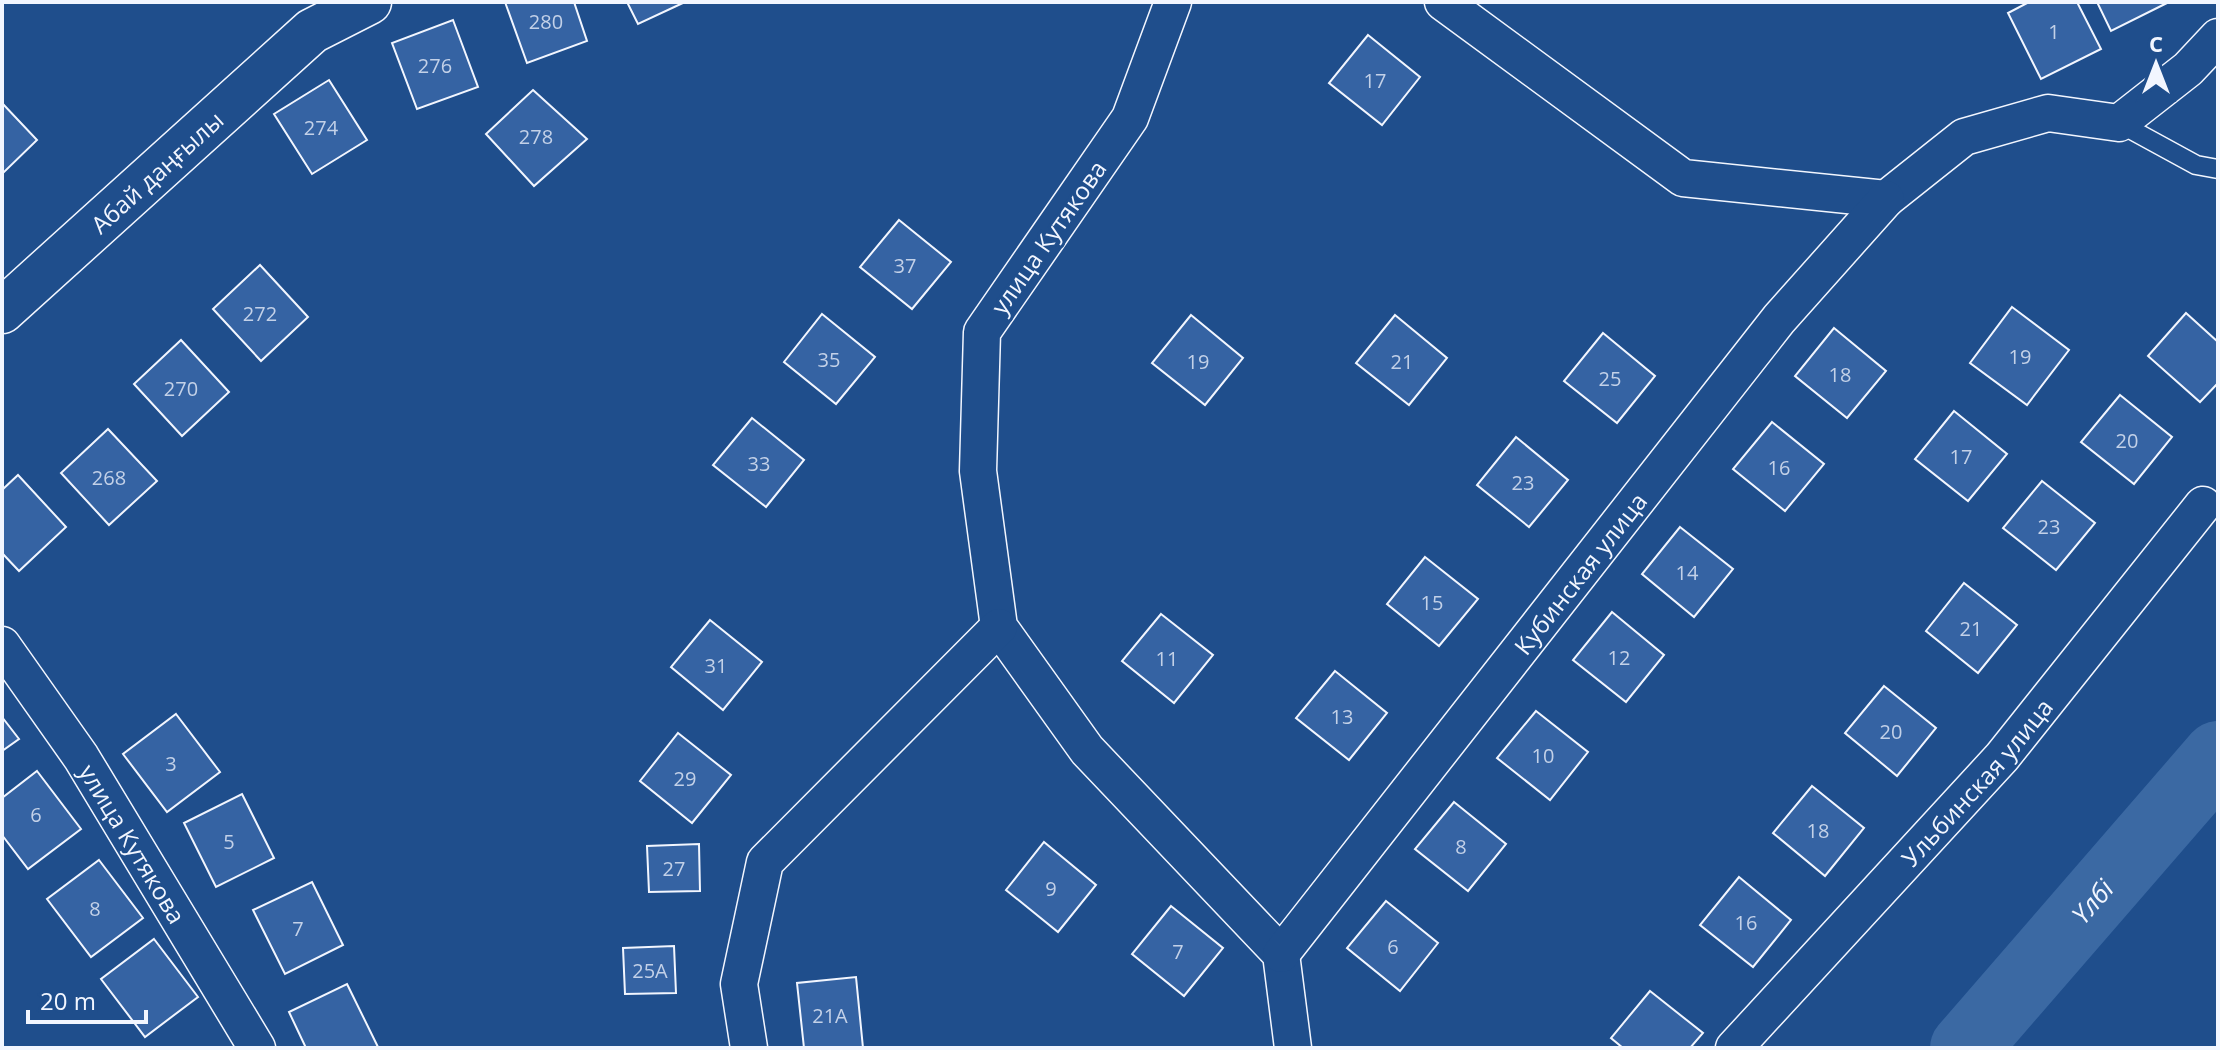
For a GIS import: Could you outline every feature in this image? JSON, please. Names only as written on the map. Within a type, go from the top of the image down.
[{"type":"main road","name":"Абай даңғылы","points":[[2,311],[312,31],[369,2]]},
{"type":"street","name":"улица Кутякова","points":[[1173,2],[1130,118],[982,332],[978,471],[999,627],[1087,750],[1281,954]]},
{"type":"street","points":[[1443,2],[1683,178],[1886,199]]},
{"type":"street","points":[[2119,123],[2188,69],[2218,37]]},
{"type":"street","name":"Кубинская улица","points":[[1281,954],[1779,319],[1886,199],[1964,137],[2048,113],[2119,123]]},
{"type":"street","name":"Ульбинская улица","points":[[1734,1048],[2002,757],[2203,505]]},
{"type":"street","points":[[749,1048],[739,984],[765,862],[999,627]]},
{"type":"street","name":"улица Кутякова","points":[[2,645],[81,757],[257,1048]]},
{"type":"street","points":[[1281,954],[1293,1048]]},
{"type":"lane","points":[[2119,123],[2196,165],[2218,169]]},
{"type":"building","points":[[505,2],[574,2],[587,41],[527,63]]},
{"type":"building","points":[[627,2],[685,2],[638,24]]},
{"type":"building","points":[[2029,2],[2077,2],[2101,49],[2041,79],[2008,13]]},
{"type":"building","points":[[2097,2],[2169,2],[2111,31]]},
{"type":"building","points":[[453,20],[478,87],[417,109],[392,43]]},
{"type":"building","points":[[1368,35],[1420,77],[1382,125],[1329,83]]},
{"type":"building","points":[[329,80],[367,140],[312,174],[274,114]]},
{"type":"building","points":[[533,90],[587,139],[534,186],[486,134]]},
{"type":"building","points":[[2,103],[37,140],[2,174]]},
{"type":"building","points":[[899,220],[951,262],[912,309],[860,267]]},
{"type":"building","points":[[260,265],[308,317],[261,361],[213,309]]},
{"type":"building","points":[[2012,307],[2069,350],[2027,405],[1970,363]]},
{"type":"building","points":[[2186,313],[2218,342],[2218,383],[2200,402],[2148,356]]},
{"type":"building","points":[[822,314],[875,357],[836,404],[784,362]]},
{"type":"building","points":[[1191,315],[1243,358],[1205,405],[1152,363]]},
{"type":"building","points":[[1395,315],[1447,358],[1409,405],[1356,363]]},
{"type":"building","points":[[1834,328],[1886,371],[1847,418],[1795,376]]},
{"type":"building","points":[[1603,333],[1655,376],[1617,423],[1564,381]]},
{"type":"building","points":[[181,340],[229,392],[182,436],[134,384]]},
{"type":"building","points":[[2120,395],[2172,437],[2134,484],[2081,442]]},
{"type":"building","points":[[1954,411],[2007,454],[1968,501],[1915,459]]},
{"type":"building","points":[[752,418],[804,460],[766,507],[713,465]]},
{"type":"building","points":[[1772,422],[1824,464],[1785,511],[1733,469]]},
{"type":"building","points":[[108,429],[157,481],[109,525],[61,473]]},
{"type":"building","points":[[1516,437],[1568,480],[1529,527],[1477,485]]},
{"type":"building","points":[[18,475],[66,527],[19,571],[2,553],[2,490]]},
{"type":"building","points":[[2042,481],[2095,523],[2056,570],[2003,528]]},
{"type":"building","points":[[1680,527],[1733,569],[1694,617],[1642,574]]},
{"type":"building","points":[[1425,557],[1478,599],[1439,646],[1387,604]]},
{"type":"building","points":[[1964,583],[2017,625],[1978,673],[1926,631]]},
{"type":"building","points":[[1612,612],[1664,655],[1626,702],[1573,660]]},
{"type":"building","points":[[1161,614],[1213,655],[1174,703],[1122,661]]},
{"type":"building","points":[[710,620],[762,662],[723,710],[671,667]]},
{"type":"building","points":[[1335,671],[1387,713],[1349,760],[1296,718]]},
{"type":"building","points":[[1884,686],[1936,728],[1897,776],[1845,733]]},
{"type":"building","points":[[1536,711],[1588,752],[1550,800],[1497,758]]},
{"type":"building","points":[[176,714],[220,772],[167,812],[123,754]]},
{"type":"building","points":[[2,717],[19,739],[2,751]]},
{"type":"building","points":[[678,733],[731,775],[692,823],[640,781]]},
{"type":"building","points":[[37,771],[81,829],[28,869],[2,835],[2,798]]},
{"type":"building","points":[[1812,786],[1864,828],[1825,876],[1773,833]]},
{"type":"building","points":[[242,794],[274,858],[216,887],[184,823]]},
{"type":"building","points":[[1454,802],[1506,844],[1468,891],[1415,849]]},
{"type":"building","points":[[1044,842],[1096,885],[1058,932],[1006,890]]},
{"type":"building","points":[[699,844],[700,891],[649,892],[647,846]]},
{"type":"building","points":[[99,860],[143,918],[91,957],[47,899]]},
{"type":"building","points":[[1739,877],[1791,920],[1753,967],[1700,925]]},
{"type":"building","points":[[312,882],[343,945],[285,974],[253,910]]},
{"type":"building","points":[[1386,901],[1438,943],[1400,991],[1347,948]]},
{"type":"building","points":[[1171,906],[1223,948],[1184,996],[1132,954]]},
{"type":"building","points":[[154,939],[198,997],[145,1037],[101,979]]},
{"type":"building","points":[[674,946],[676,993],[625,994],[623,948]]},
{"type":"building","points":[[856,977],[863,1048],[804,1048],[797,983]]},
{"type":"building","points":[[347,984],[378,1047],[306,1048],[289,1012]]},
{"type":"building","points":[[1650,991],[1703,1033],[1690,1048],[1623,1048],[1611,1038]]},
{"type":"waterway","name":"Үлбі","points":[[1965,1048],[2218,756]]}]
